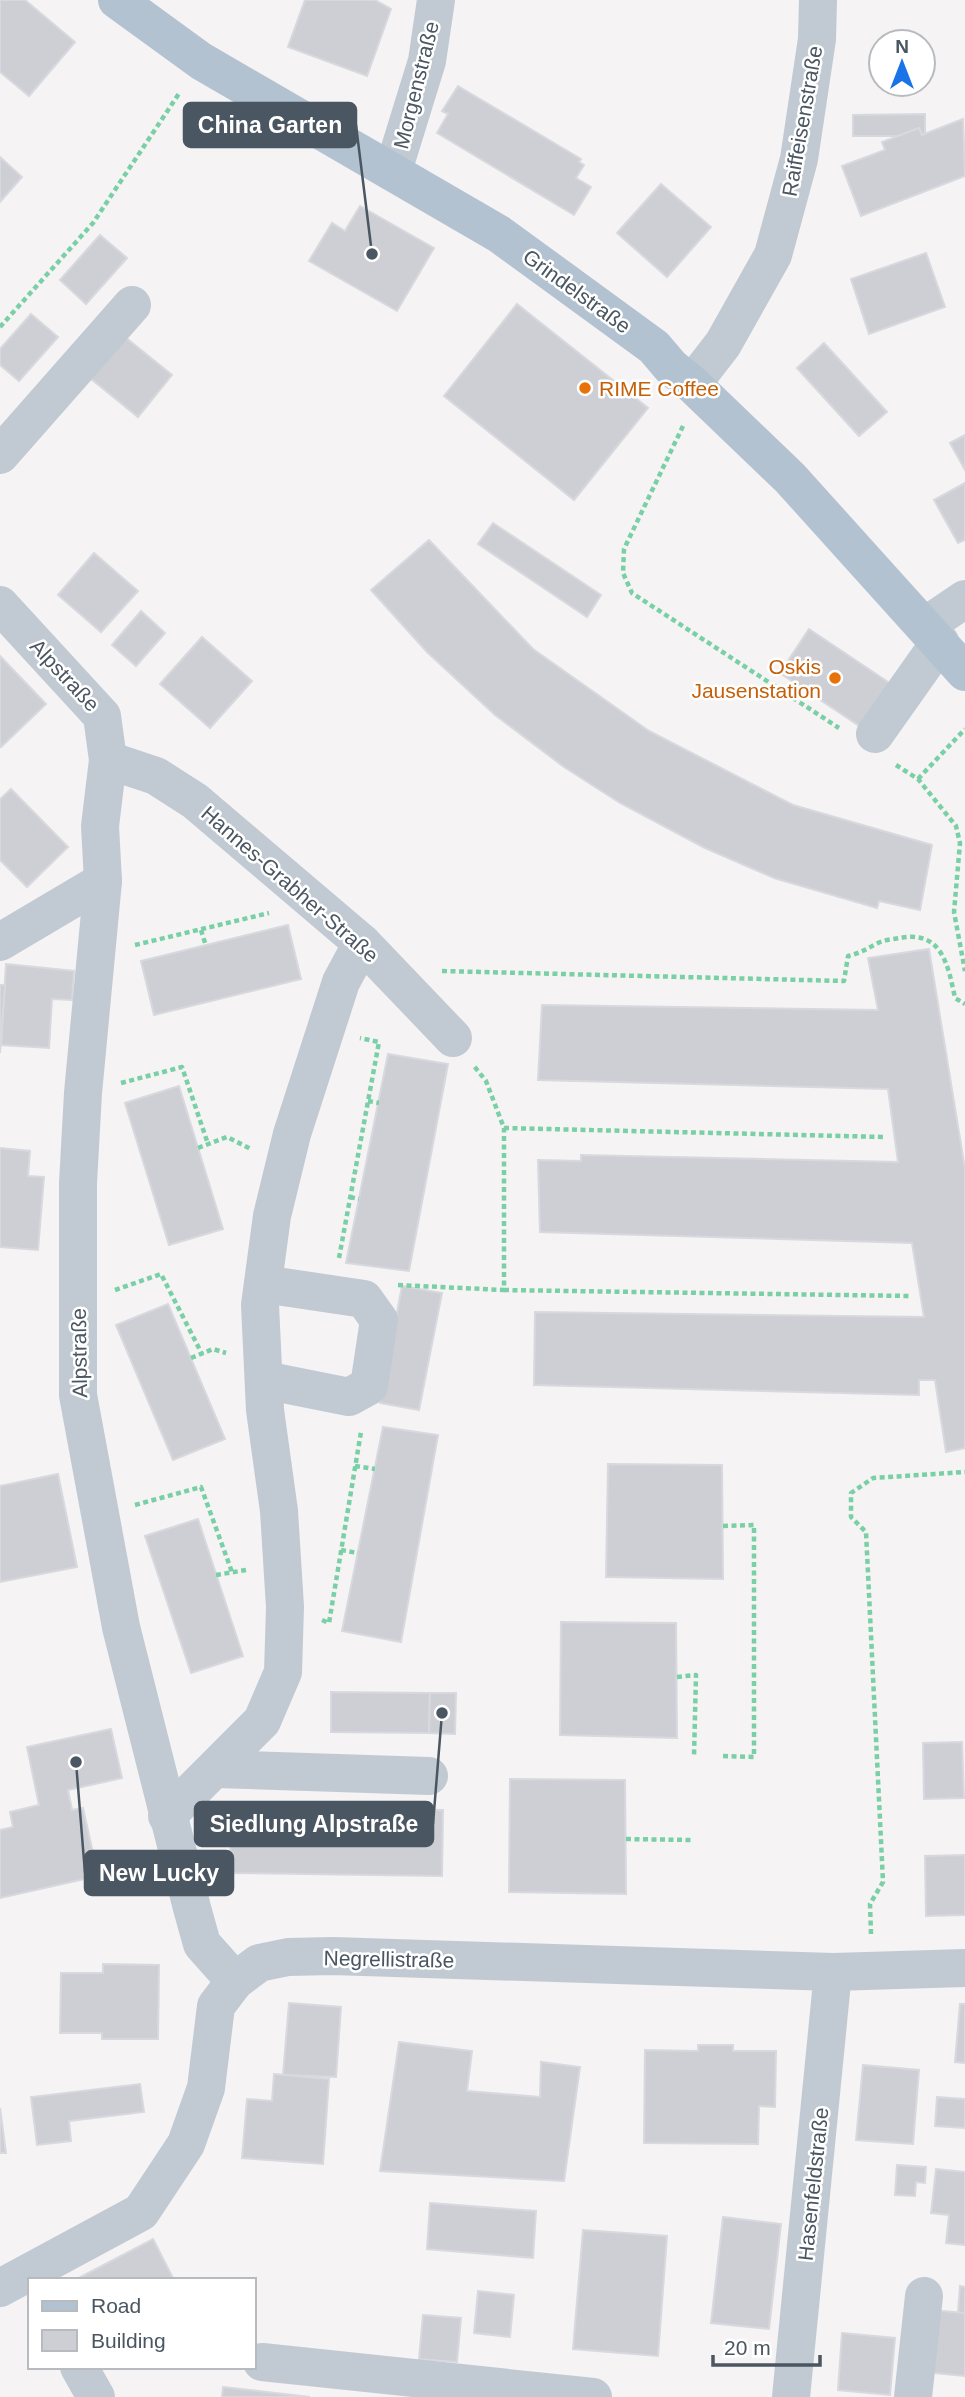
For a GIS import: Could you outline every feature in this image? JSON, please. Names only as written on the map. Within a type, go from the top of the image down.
[{"type":"main road","name":"Grindelstraße","points":[[117,0],[201,61],[393,170],[499,234],[653,347],[671,367],[689,401],[790,478],[933,634],[965,673]]},
{"type":"street","name":"Morgenstraße","points":[[393,170],[426,61],[436,0]]},
{"type":"street","name":"Raiffeisenstraße","points":[[689,401],[774,255],[799,159],[817,39],[818,0]]},
{"type":"street","points":[[0,456],[132,306]]},
{"type":"street","points":[[873,744],[933,634],[965,600]]},
{"type":"street","name":"Alpstraße","points":[[0,606],[102,716],[107,760],[100,826],[103,881],[83,1093],[78,1183],[78,1395],[121,1627],[167,1816],[202,1944],[235,1981]]},
{"type":"street","name":"Hannes-Grabher-Straße","points":[[107,760],[176,786],[362,943],[453,1038]]},
{"type":"street","points":[[0,942],[103,881]]},
{"type":"street","points":[[167,1816],[262,1721],[283,1672],[285,1607],[279,1511],[264,1380],[260,1305],[272,1216],[284,1167],[341,982],[362,943]]},
{"type":"street","points":[[263,1284],[348,1297],[379,1320],[369,1386],[349,1396],[264,1380]]},
{"type":"street","points":[[215,1769],[429,1776]]},
{"type":"street","name":"Negrellistraße","points":[[19,2281],[141,2212],[186,2144],[206,2088],[216,2006],[235,1981],[259,1963],[288,1957],[333,1956],[833,1972],[965,1968]]},
{"type":"street","name":"Hasenfeldstraße","points":[[791,2397],[833,1972]]},
{"type":"street","points":[[913,2397],[924,2296]]},
{"type":"street","points":[[262,2362],[593,2397]]},
{"type":"street","points":[[80,2369],[96,2397]]},
{"type":"path","points":[[0,327],[93,223],[185,85]]},
{"type":"path","points":[[689,401],[624,549],[623,573],[632,593],[873,744],[918,779],[956,826],[960,843],[954,912],[965,971]]},
{"type":"path","points":[[918,779],[965,729]]},
{"type":"path","points":[[96,954],[313,903]]},
{"type":"path","points":[[201,930],[206,946]]},
{"type":"path","points":[[394,977],[422,971],[844,981],[848,956],[866,952],[879,942],[915,936],[930,941],[942,953],[955,998],[965,1004]]},
{"type":"path","points":[[324,1031],[379,1042],[350,1197],[348,1297],[400,1284],[504,1290],[911,1296]]},
{"type":"path","points":[[453,1038],[486,1081],[504,1128],[504,1290]]},
{"type":"path","points":[[83,1093],[182,1067],[208,1144]]},
{"type":"path","points":[[368,1101],[379,1103]]},
{"type":"path","points":[[504,1128],[885,1137]]},
{"type":"path","points":[[198,1147],[227,1137],[284,1167]]},
{"type":"path","points":[[350,1197],[359,1199]]},
{"type":"path","points":[[78,1304],[161,1273],[202,1354]]},
{"type":"path","points":[[285,1607],[329,1623],[369,1386]]},
{"type":"path","points":[[355,1466],[375,1469]]},
{"type":"path","points":[[872,1970],[870,1904],[883,1882],[866,1532],[850,1517],[851,1493],[873,1478],[965,1472]]},
{"type":"path","points":[[100,1514],[201,1487],[232,1572]]},
{"type":"path","points":[[723,1526],[754,1525],[754,1757],[723,1756]]},
{"type":"path","points":[[341,1550],[358,1553]]},
{"type":"path","points":[[677,1677],[696,1675],[694,1755]]},
{"type":"path","points":[[626,1839],[691,1840]]},
{"type":"building","points":[[0,0],[25,0],[75,42],[29,96],[0,72]]},
{"type":"building","points":[[305,0],[375,0],[391,9],[367,76],[288,47]]},
{"type":"building","points":[[458,86],[581,159],[579,162],[584,165],[576,178],[591,187],[574,215],[437,133],[448,114],[442,111]]},
{"type":"building","points":[[925,114],[925,134],[922,135],[919,128],[898,136],[853,136],[853,115]]},
{"type":"building","points":[[963,119],[965,176],[861,216],[842,166],[885,150],[882,142],[919,128],[922,135]]},
{"type":"building","points":[[0,157],[22,177],[0,202]]},
{"type":"building","points":[[661,184],[711,227],[667,277],[617,233]]},
{"type":"building","points":[[360,206],[434,248],[397,311],[309,261],[332,223],[345,231]]},
{"type":"building","points":[[100,235],[127,258],[86,304],[60,280]]},
{"type":"building","points":[[926,253],[945,307],[869,334],[851,279]]},
{"type":"building","points":[[517,304],[648,408],[574,500],[444,396]]},
{"type":"building","points":[[31,314],[58,337],[19,381],[0,365],[0,349]]},
{"type":"building","points":[[125,337],[172,375],[138,417],[90,378]]},
{"type":"building","points":[[824,343],[887,412],[859,436],[797,368]]},
{"type":"building","points":[[965,435],[965,470],[950,443]]},
{"type":"building","points":[[965,483],[965,540],[958,543],[934,500]]},
{"type":"building","points":[[493,523],[601,595],[587,617],[478,544]]},
{"type":"building","points":[[429,540],[533,649],[649,731],[793,805],[932,845],[920,910],[879,901],[877,908],[774,878],[705,848],[620,803],[564,767],[495,715],[427,652],[371,590]]},
{"type":"building","points":[[94,553],[138,591],[101,632],[58,595]]},
{"type":"building","points":[[141,611],[165,633],[136,666],[112,645]]},
{"type":"building","name":"Oskis Jausenstation","points":[[809,629],[891,684],[861,727],[780,673]]},
{"type":"building","points":[[202,637],[252,681],[210,728],[160,684]]},
{"type":"building","points":[[0,656],[46,704],[1,747],[0,746]]},
{"type":"building","points":[[11,789],[68,847],[27,887],[0,860],[0,799]]},
{"type":"building","points":[[288,925],[301,979],[154,1015],[141,961]]},
{"type":"building","points":[[929,949],[965,1169],[965,1448],[946,1452],[935,1380],[919,1380],[919,1395],[534,1385],[535,1312],[924,1317],[912,1243],[540,1232],[538,1160],[581,1161],[581,1155],[898,1162],[888,1089],[538,1080],[542,1005],[878,1010],[868,958]]},
{"type":"building","points":[[6,964],[74,971],[72,1000],[52,999],[49,1048],[1,1045]]},
{"type":"building","points":[[0,985],[5,985],[0,1053]]},
{"type":"building","points":[[388,1054],[448,1064],[409,1271],[346,1263]]},
{"type":"building","points":[[179,1086],[223,1229],[169,1245],[125,1103]]},
{"type":"building","points":[[0,1148],[30,1151],[28,1176],[44,1177],[38,1250],[0,1247]]},
{"type":"building","points":[[402,1286],[442,1293],[419,1410],[380,1403]]},
{"type":"building","points":[[168,1304],[225,1439],[173,1460],[116,1325]]},
{"type":"building","points":[[383,1427],[438,1435],[401,1642],[342,1631]]},
{"type":"building","points":[[608,1464],[722,1465],[723,1579],[606,1577]]},
{"type":"building","points":[[58,1474],[77,1567],[0,1582],[0,1486]]},
{"type":"building","points":[[198,1519],[243,1656],[191,1673],[145,1536]]},
{"type":"building","points":[[561,1622],[676,1623],[677,1738],[560,1735]]},
{"type":"building","points":[[331,1692],[430,1693],[429,1733],[331,1732]]},
{"type":"building","points":[[430,1693],[456,1693],[455,1734],[429,1733]]},
{"type":"building","points":[[111,1729],[122,1778],[68,1790],[72,1810],[83,1808],[98,1876],[0,1898],[0,1830],[13,1827],[10,1812],[39,1805],[27,1747]]},
{"type":"building","points":[[962,1742],[964,1798],[924,1799],[923,1743]]},
{"type":"building","points":[[510,1779],[625,1780],[626,1894],[509,1892]]},
{"type":"building","points":[[231,1807],[443,1810],[442,1876],[230,1873]]},
{"type":"building","points":[[965,1855],[965,1915],[926,1916],[925,1856]]},
{"type":"building","points":[[103,1964],[159,1965],[158,2039],[102,2039],[102,2033],[60,2033],[61,1973],[103,1973]]},
{"type":"building","points":[[289,2003],[341,2007],[336,2077],[283,2075]]},
{"type":"building","points":[[960,2004],[965,2004],[965,2063],[955,2062]]},
{"type":"building","points":[[399,2042],[472,2051],[467,2091],[540,2097],[541,2062],[580,2067],[564,2181],[380,2171]]},
{"type":"building","points":[[698,2045],[733,2045],[733,2051],[776,2051],[775,2107],[759,2106],[758,2144],[644,2143],[645,2050],[698,2051]]},
{"type":"building","points":[[863,2065],[919,2070],[913,2144],[856,2140]]},
{"type":"building","points":[[274,2074],[329,2079],[323,2164],[242,2158],[247,2099],[272,2101]]},
{"type":"building","points":[[140,2084],[144,2112],[69,2121],[71,2141],[37,2145],[31,2097]]},
{"type":"building","points":[[937,2097],[965,2099],[965,2128],[935,2126]]},
{"type":"building","points":[[0,2108],[6,2153],[0,2153]]},
{"type":"building","points":[[897,2165],[926,2167],[925,2183],[916,2182],[915,2196],[895,2195]]},
{"type":"building","points":[[936,2169],[965,2172],[965,2245],[946,2243],[949,2215],[931,2213]]},
{"type":"building","points":[[430,2203],[536,2211],[533,2258],[427,2249]]},
{"type":"building","points":[[723,2217],[781,2224],[769,2329],[711,2323]]},
{"type":"building","points":[[583,2230],[667,2236],[658,2356],[573,2349]]},
{"type":"building","points":[[153,2239],[173,2278],[79,2278]]},
{"type":"building","points":[[960,2286],[965,2287],[965,2313],[958,2313]]},
{"type":"building","points":[[478,2291],[514,2295],[510,2337],[474,2333]]},
{"type":"building","points":[[932,2310],[965,2313],[965,2376],[925,2372]]},
{"type":"building","points":[[423,2315],[461,2318],[457,2362],[419,2359]]},
{"type":"building","points":[[842,2333],[895,2338],[890,2395],[838,2390]]},
{"type":"building","points":[[223,2387],[310,2397],[222,2397]]},
{"type":"place","name":"China Garten","points":[[372,254]]},
{"type":"place","name":"RIME Coffee","points":[[585,388]]},
{"type":"place","name":"Oskis Jausenstation","points":[[835,678]]},
{"type":"place","name":"Siedlung Alpstraße","points":[[442,1713]]},
{"type":"place","name":"New Lucky","points":[[76,1762]]}]
